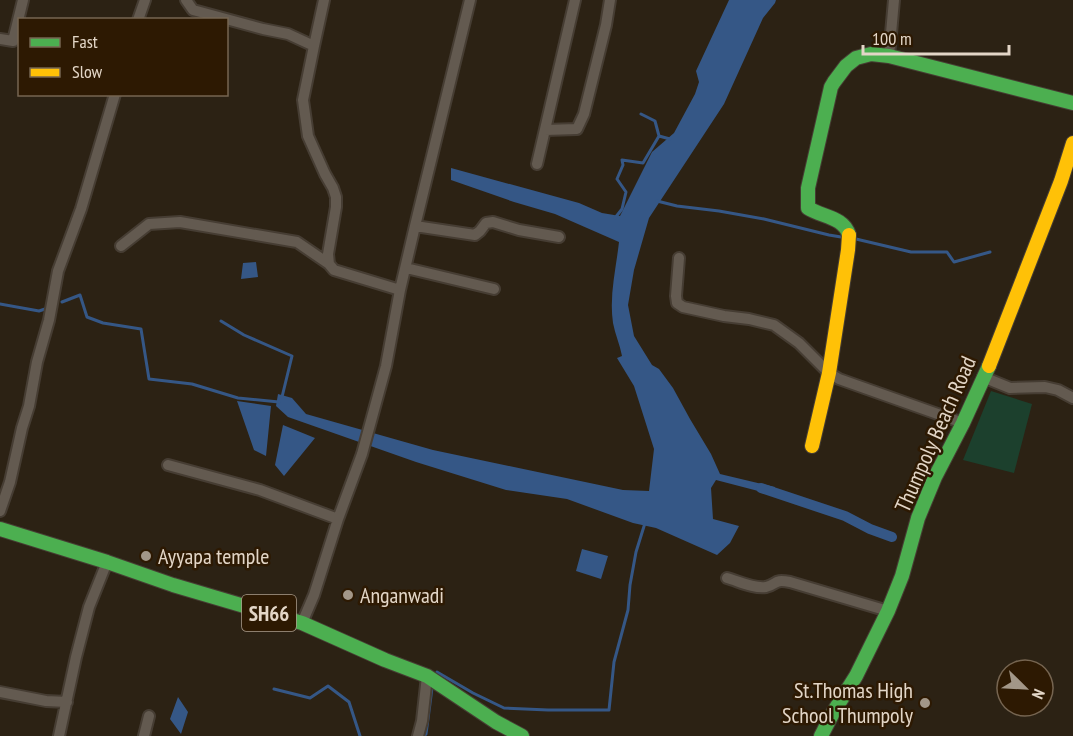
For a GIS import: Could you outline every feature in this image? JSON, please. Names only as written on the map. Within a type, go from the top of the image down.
[{"type":"main road","points":[[812,446],[829,373],[848,250],[849,234],[846,227],[837,220],[808,208],[807,200],[831,87],[838,73],[852,61],[867,54],[889,56],[1073,103]]},
{"type":"main road","name":"Thumpoly Beach Road","points":[[821,736],[856,676],[888,611],[902,576],[918,518],[993,355],[1061,181],[1073,143]]},
{"type":"main road","name":"SH66","points":[[0,529],[173,585],[302,623],[427,676],[496,722],[522,736]]},
{"type":"street","points":[[19,18],[23,0]]},
{"type":"street","points":[[139,18],[145,0]]},
{"type":"street","points":[[186,0],[193,10],[222,18]]},
{"type":"street","points":[[324,0],[303,100],[308,136],[336,197],[327,254],[329,264]]},
{"type":"street","points":[[302,623],[314,595],[362,454],[386,366],[400,290],[470,0]]},
{"type":"street","points":[[537,165],[575,0]]},
{"type":"street","points":[[545,130],[577,129],[584,114],[610,0]]},
{"type":"street","points":[[889,56],[894,0]]},
{"type":"street","points":[[0,39],[13,41],[18,20]]},
{"type":"street","points":[[228,20],[288,34],[314,46]]},
{"type":"street","points":[[0,511],[10,482],[29,406],[37,362],[50,320],[58,271],[81,209],[114,96]]},
{"type":"street","points":[[121,246],[149,224],[180,222],[297,242],[334,270],[400,290]]},
{"type":"street","points":[[415,226],[475,235],[486,223],[493,222],[519,230],[559,237]]},
{"type":"street","points":[[679,258],[676,296],[677,303],[683,307],[774,326],[799,343],[829,373],[839,379],[963,423]]},
{"type":"street","points":[[406,268],[494,289]]},
{"type":"street","points":[[983,377],[1010,387],[1045,387],[1058,390],[1073,398]]},
{"type":"street","points":[[168,465],[261,490],[338,519]]},
{"type":"street","points":[[59,736],[89,607],[107,562]]},
{"type":"street","points":[[727,579],[765,587],[780,580],[888,611]]},
{"type":"street","points":[[418,735],[422,721],[427,676]]},
{"type":"street","points":[[0,692],[32,699],[67,702]]},
{"type":"street","points":[[144,736],[149,716]]},
{"type":"green space","points":[[991,391],[1032,404],[1014,473],[963,460]]},
{"type":"water","points":[[729,0],[776,0],[763,18],[724,104],[649,218],[634,270],[628,305],[634,336],[652,365],[659,369],[673,388],[720,474],[775,487],[774,495],[716,480],[711,488],[713,519],[739,526],[730,543],[717,555],[656,528],[633,523],[567,499],[506,490],[416,462],[288,417],[276,406],[278,394],[292,398],[306,414],[433,450],[623,490],[649,491],[654,449],[634,386],[617,358],[622,356],[613,323],[612,303],[619,242],[555,214],[451,180],[451,168],[579,203],[602,213],[620,216],[652,152],[674,133],[695,94],[699,82],[696,71]]},
{"type":"water","points":[[256,262],[258,277],[241,279],[243,263]]},
{"type":"water","points":[[237,401],[271,406],[266,456],[254,450]]},
{"type":"water","points":[[283,425],[315,438],[284,476],[275,465]]},
{"type":"water","points":[[582,549],[608,556],[601,579],[576,571]]},
{"type":"water","points":[[178,697],[188,712],[181,734],[170,719]]},
{"type":"waterway","points":[[641,114],[655,121],[659,136],[670,139]]},
{"type":"waterway","points":[[615,218],[622,209],[626,192],[617,179],[623,165],[622,160],[643,163],[659,136]]},
{"type":"waterway","points":[[657,201],[764,219],[841,237]]},
{"type":"waterway","points":[[856,239],[911,252],[947,252],[954,262],[990,252]]},
{"type":"waterway","points":[[62,302],[80,295],[87,317],[103,323],[141,329],[149,379],[192,384],[238,398],[279,402]]},
{"type":"waterway","points":[[0,304],[39,311],[45,309]]},
{"type":"waterway","points":[[221,321],[244,335],[292,356],[282,397]]},
{"type":"waterway","points":[[761,488],[845,516],[892,537]]},
{"type":"waterway","points":[[437,672],[504,708],[609,710],[614,662],[628,610],[636,552],[645,523]]},
{"type":"waterway","points":[[274,689],[310,698],[328,686],[349,702],[360,736]]},
{"type":"waterway","points":[[424,736],[432,688]]},
{"type":"traffic: fast","points":[[849,235],[838,221],[808,208],[808,188],[831,87],[846,66],[856,58],[871,54],[889,56],[1073,103]]},
{"type":"traffic: fast","points":[[821,736],[856,676],[888,611],[902,576],[918,518],[935,477],[989,366]]},
{"type":"traffic: fast","points":[[0,529],[173,585],[302,623],[427,676],[496,722],[522,736]]},
{"type":"traffic: slow","points":[[989,366],[1061,181],[1073,143]]},
{"type":"traffic: slow","points":[[812,446],[829,373],[849,235]]},
{"type":"place","name":"Ayyapa temple","points":[[146,556]]},
{"type":"place","name":"Anganwadi","points":[[348,595]]},
{"type":"place","name":"St.Thomas High School Thumpoly","points":[[925,703]]}]
